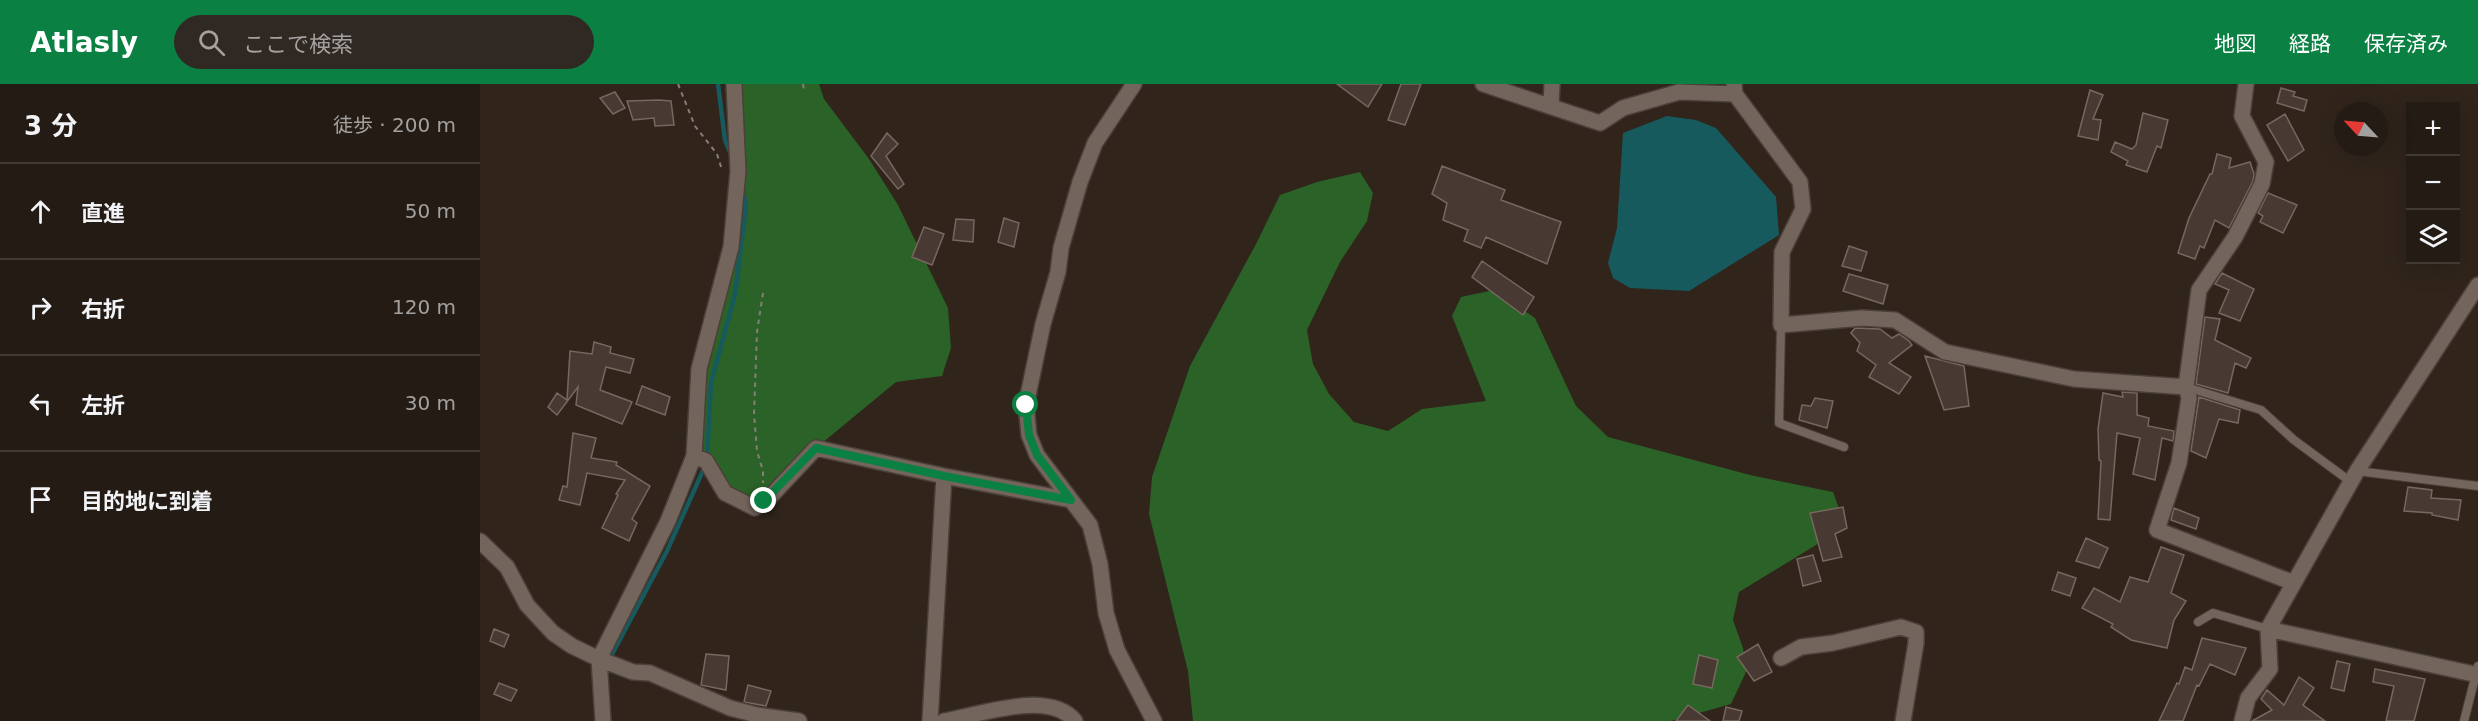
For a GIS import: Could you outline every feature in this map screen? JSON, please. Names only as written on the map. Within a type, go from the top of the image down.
[{"type":"street","points":[[603,721],[599,659],[668,521],[694,456],[699,369],[731,247],[738,171],[734,84]]},
{"type":"street","points":[[1134,84],[1095,142],[1080,182],[1061,248],[1058,272],[1043,324],[1026,405],[1029,435],[1037,455],[1090,525],[1100,564],[1106,613],[1117,650],[1154,716],[1154,721]]},
{"type":"street","points":[[1483,84],[1600,123],[1623,108],[1679,92],[1735,89],[1800,182],[1803,209],[1782,252],[1781,325],[1862,318],[1895,320],[1946,352],[2074,379],[2186,387]]},
{"type":"street","points":[[1551,106],[1552,84]]},
{"type":"street","points":[[2246,84],[2242,116],[2266,162],[2262,184],[2235,237],[2199,290],[2186,387],[2189,398],[2178,463],[2157,530],[2294,583]]},
{"type":"street","points":[[2242,721],[2248,698],[2270,669],[2268,629],[2354,477],[2478,285]]},
{"type":"street","points":[[694,456],[706,461],[725,494],[756,508],[816,448],[944,476],[1071,500]]},
{"type":"street","points":[[930,721],[944,476]]},
{"type":"street","points":[[480,541],[507,567],[527,605],[553,633],[599,659],[633,672],[650,674],[730,708],[757,716],[799,721]]},
{"type":"street","points":[[1781,658],[1801,647],[1833,643],[1901,627],[1916,632],[1903,721]]},
{"type":"street","points":[[2268,629],[2477,672]]},
{"type":"street","points":[[944,721],[1029,705],[1051,706],[1070,715],[1075,721]]},
{"type":"lane","points":[[1781,325],[1779,423],[1844,447]]},
{"type":"lane","points":[[2186,387],[2260,410],[2294,440],[2354,477],[2478,486]]},
{"type":"lane","points":[[2198,622],[2213,613],[2268,629]]},
{"type":"lane","points":[[2464,721],[2477,672]]},
{"type":"path","points":[[678,84],[695,126],[717,154],[724,175]]},
{"type":"path","points":[[803,84],[804,90]]},
{"type":"path","points":[[763,292],[758,332],[754,414],[757,452],[763,471],[764,501]]},
{"type":"green space","points":[[734,84],[819,84],[824,99],[869,159],[898,205],[948,308],[951,348],[942,376],[896,382],[816,448],[757,506],[725,493],[694,456],[699,369],[731,247]]},
{"type":"green space","points":[[1360,172],[1373,193],[1367,221],[1340,262],[1307,330],[1313,364],[1329,394],[1354,422],[1388,431],[1422,409],[1486,401],[1452,316],[1461,297],[1494,290],[1535,318],[1576,406],[1608,437],[1750,475],[1833,492],[1843,520],[1816,545],[1739,592],[1733,620],[1743,648],[1746,672],[1731,704],[1671,721],[1193,721],[1188,671],[1149,514],[1152,477],[1190,366],[1280,195],[1317,182]]},
{"type":"water","points":[[1667,116],[1696,120],[1716,128],[1776,197],[1779,235],[1689,291],[1630,288],[1613,278],[1608,263],[1617,228],[1623,133]]},
{"type":"building","points":[[1337,84],[1382,84],[1368,107]]},
{"type":"building","points":[[1401,84],[1421,84],[1405,125],[1388,120]]},
{"type":"building","points":[[2281,88],[2295,92],[2293,96],[2307,100],[2304,111],[2277,103]]},
{"type":"building","points":[[2090,90],[2103,95],[2093,119],[2101,120],[2098,140],[2078,136]]},
{"type":"building","points":[[615,92],[625,108],[613,114],[600,98]]},
{"type":"building","points":[[627,101],[671,101],[674,125],[655,126],[654,118],[633,120]]},
{"type":"building","points":[[2143,113],[2168,120],[2161,148],[2157,146],[2147,172],[2126,165],[2128,161],[2111,152],[2115,142],[2132,149],[2136,145]]},
{"type":"building","points":[[2285,114],[2304,150],[2288,161],[2267,125]]},
{"type":"building","points":[[887,133],[898,144],[886,156],[904,184],[898,189],[871,156]]},
{"type":"building","points":[[2217,154],[2231,158],[2229,168],[2250,162],[2254,174],[2253,181],[2229,228],[2215,220],[2204,248],[2200,246],[2195,259],[2178,253],[2189,218],[2212,174]]},
{"type":"building","points":[[1442,166],[1505,190],[1501,200],[1561,222],[1547,264],[1486,237],[1481,248],[1464,241],[1468,230],[1443,220],[1447,203],[1432,194]]},
{"type":"building","points":[[2268,193],[2297,205],[2283,233],[2260,222],[2263,216],[2258,213]]},
{"type":"building","points":[[1004,218],[1019,223],[1014,247],[998,242]]},
{"type":"building","points":[[956,219],[974,220],[973,242],[953,240]]},
{"type":"building","points":[[924,227],[944,234],[932,265],[912,257]]},
{"type":"building","points":[[1849,246],[1867,252],[1861,271],[1842,266]]},
{"type":"building","points":[[1482,261],[1534,297],[1523,315],[1472,277]]},
{"type":"building","points":[[2222,273],[2254,289],[2240,321],[2219,313],[2229,290],[2215,284]]},
{"type":"building","points":[[1849,274],[1888,285],[1883,304],[1843,291]]},
{"type":"building","points":[[2205,317],[2220,319],[2215,340],[2251,358],[2246,368],[2235,363],[2228,393],[2196,384]]},
{"type":"building","points":[[1855,328],[1880,329],[1892,338],[1899,334],[1912,345],[1889,363],[1911,377],[1899,394],[1869,377],[1876,365],[1857,351],[1860,343],[1851,333]]},
{"type":"building","points":[[594,342],[611,347],[610,353],[634,359],[630,373],[606,367],[600,390],[632,402],[622,424],[576,405],[578,387],[557,415],[548,407],[557,393],[567,400],[570,351],[592,354]]},
{"type":"building","points":[[1925,356],[1964,366],[1969,406],[1944,410]]},
{"type":"building","points":[[642,386],[670,397],[665,415],[636,404]]},
{"type":"building","points":[[2122,392],[2137,393],[2137,415],[2149,418],[2148,426],[2174,431],[2173,441],[2162,438],[2155,480],[2133,474],[2140,438],[2117,433],[2110,520],[2098,519],[2101,461],[2099,460],[2098,429],[2103,393],[2123,397]]},
{"type":"building","points":[[2199,397],[2240,410],[2238,423],[2219,419],[2206,458],[2191,451]]},
{"type":"building","points":[[1815,398],[1833,401],[1827,428],[1799,420],[1802,405],[1811,406]]},
{"type":"building","points":[[573,433],[596,438],[591,458],[617,462],[616,465],[650,486],[632,519],[637,523],[629,541],[602,528],[618,495],[616,494],[625,480],[587,473],[580,505],[559,500],[563,486],[567,487]]},
{"type":"building","points":[[2408,487],[2432,490],[2431,498],[2461,500],[2458,520],[2432,515],[2432,513],[2404,511]]},
{"type":"building","points":[[1843,507],[1847,528],[1835,534],[1842,557],[1823,561],[1810,513]]},
{"type":"building","points":[[2174,508],[2199,518],[2196,529],[2171,520]]},
{"type":"building","points":[[2086,538],[2108,548],[2099,568],[2076,561]]},
{"type":"building","points":[[2161,547],[2184,555],[2171,593],[2186,601],[2174,620],[2167,648],[2131,640],[2111,627],[2113,624],[2082,608],[2094,588],[2120,602],[2130,577],[2148,582]]},
{"type":"building","points":[[1813,555],[1821,581],[1803,586],[1797,559]]},
{"type":"building","points":[[2058,572],[2076,578],[2070,596],[2052,590]]},
{"type":"building","points":[[494,629],[509,635],[504,647],[490,641]]},
{"type":"building","points":[[2202,638],[2246,648],[2235,675],[2210,664],[2199,686],[2197,685],[2183,721],[2159,721],[2177,683],[2179,684],[2185,667],[2192,670]]},
{"type":"building","points":[[1758,644],[1772,672],[1754,681],[1737,657]]},
{"type":"building","points":[[706,654],[729,656],[726,690],[701,685]]},
{"type":"building","points":[[1699,655],[1718,660],[1712,688],[1693,684]]},
{"type":"building","points":[[2337,661],[2350,664],[2344,691],[2331,688]]},
{"type":"building","points":[[2375,669],[2425,679],[2414,721],[2386,721],[2394,686],[2373,682]]},
{"type":"building","points":[[2299,677],[2314,688],[2303,705],[2325,721],[2252,721],[2272,710],[2261,699],[2267,690],[2284,705]]},
{"type":"building","points":[[499,683],[517,690],[511,701],[494,694]]},
{"type":"building","points":[[748,685],[771,691],[766,706],[744,702]]},
{"type":"building","points":[[1688,705],[1710,721],[1676,721]]},
{"type":"building","points":[[1726,707],[1742,711],[1739,721],[1723,721]]},
{"type":"waterway","points":[[718,84],[725,140],[731,155]]},
{"type":"waterway","points":[[707,458],[711,383],[735,294],[746,206],[742,183]]},
{"type":"waterway","points":[[609,660],[667,551],[705,466]]},
{"type":"route","points":[[764,501],[816,448],[944,476],[1071,500],[1037,455],[1029,435],[1026,405]]}]
